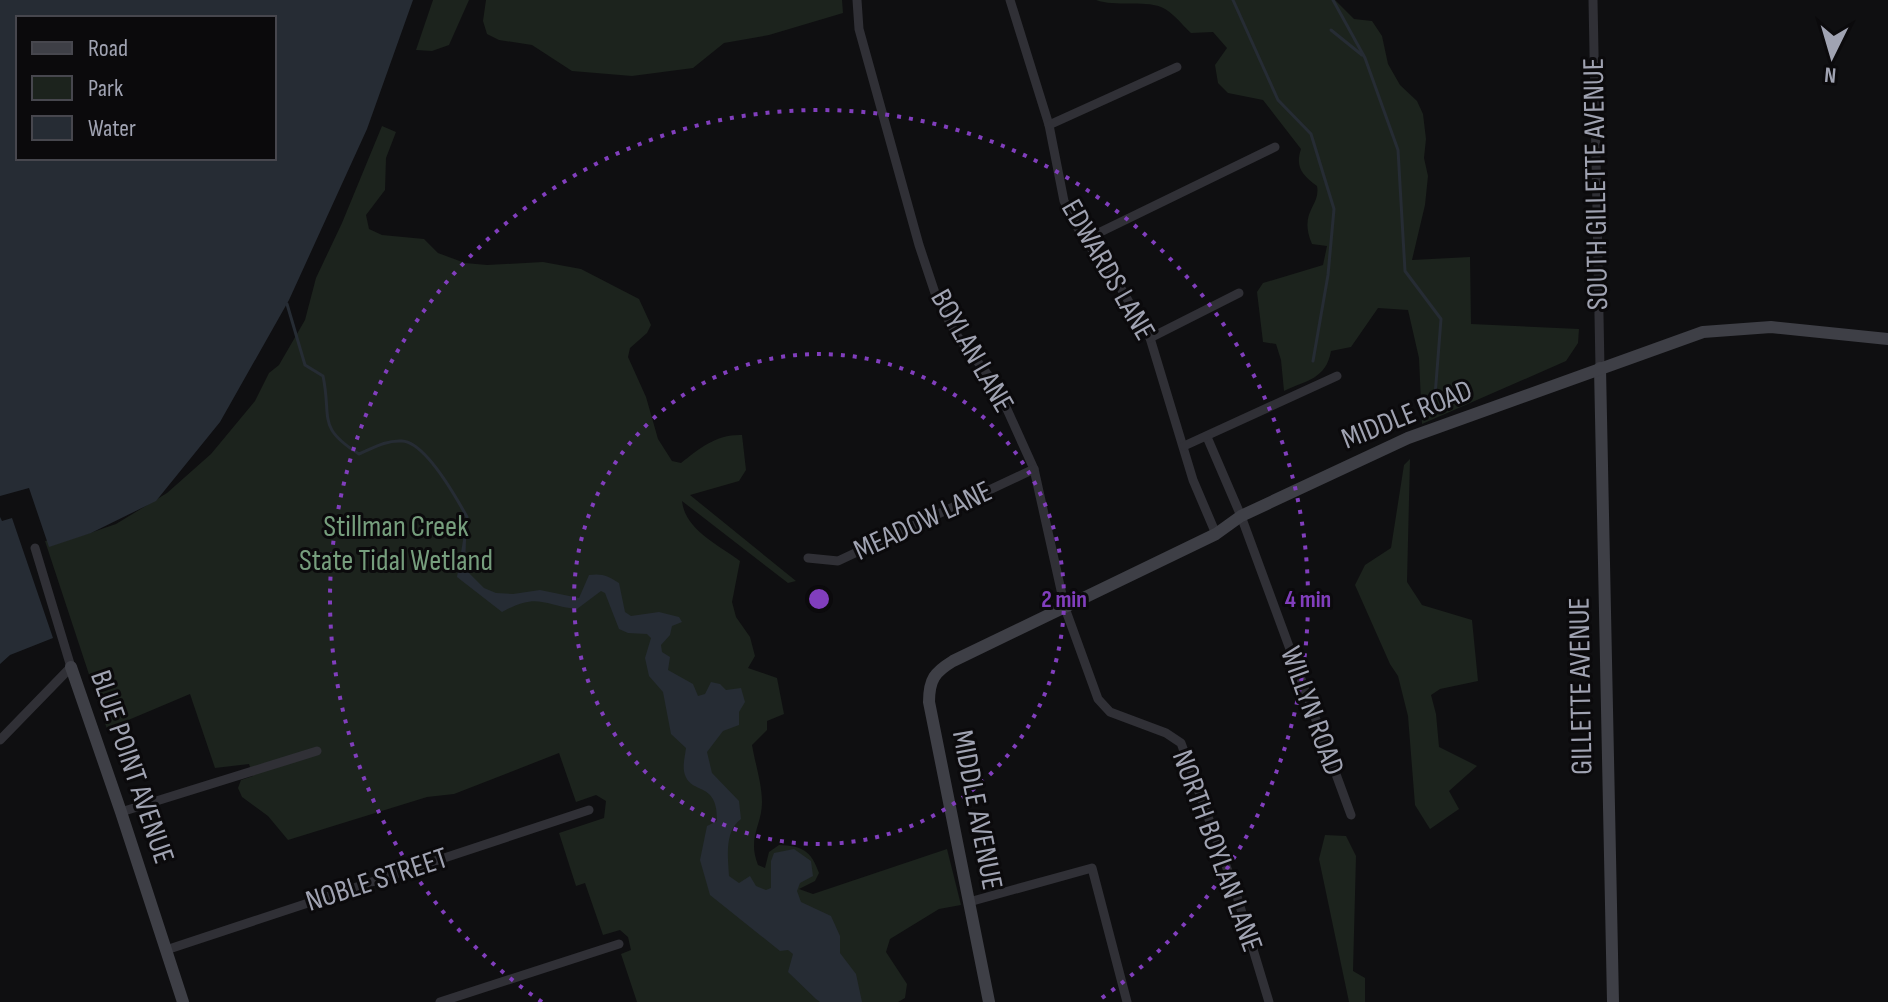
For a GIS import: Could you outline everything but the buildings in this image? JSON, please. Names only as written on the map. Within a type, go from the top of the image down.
[{"type":"main road","name":"MIDDLE ROAD","points":[[973,651],[1216,534],[1241,516],[1408,438],[1670,342],[1725,328],[1771,327],[1888,339]]},
{"type":"main road","name":"GILLETTE AVENUE","points":[[1600,368],[1613,1002]]},
{"type":"main road","name":"MIDDLE AVENUE","points":[[973,651],[935,673],[929,689],[929,702],[989,1002]]},
{"type":"main road","name":"BLUE POINT AVENUE","points":[[71,667],[183,1002]]},
{"type":"street","name":"BOYLAN LANE","points":[[857,0],[859,29],[937,299],[958,337],[996,385],[1034,469],[1065,608]]},
{"type":"street","name":"EDWARDS LANE","points":[[1010,0],[1049,125],[1064,201],[1084,240],[1112,273],[1150,338],[1193,480],[1216,534]]},
{"type":"street","name":"SOUTH GILLETTE AVENUE","points":[[1593,0],[1600,368]]},
{"type":"street","points":[[1049,125],[1177,67]]},
{"type":"street","points":[[1084,240],[1275,147]]},
{"type":"street","points":[[1150,338],[1239,293]]},
{"type":"street","points":[[1184,446],[1337,376]]},
{"type":"street","name":"WILLYN ROAD","points":[[1207,437],[1241,516],[1351,815]]},
{"type":"street","name":"MEADOW LANE","points":[[808,558],[838,561],[1034,469]]},
{"type":"street","name":"BLUE POINT AVENUE","points":[[35,548],[71,667]]},
{"type":"street","name":"NORTH BOYLAN LANE","points":[[1065,608],[1098,699],[1110,712],[1166,733],[1181,743],[1236,893],[1269,1002]]},
{"type":"street","points":[[0,740],[71,667]]},
{"type":"street","points":[[121,812],[317,751]]},
{"type":"street","name":"NOBLE STREET","points":[[166,950],[589,810]]},
{"type":"street","points":[[969,902],[1092,868],[1127,1002]]},
{"type":"street","points":[[440,1002],[619,944]]},
{"type":"green space","points":[[433,0],[469,0],[449,45],[432,51],[416,50]]},
{"type":"green space","points":[[486,0],[842,0],[843,13],[769,35],[724,43],[693,68],[632,76],[572,71],[532,45],[499,40],[487,34],[483,21]]},
{"type":"green space","points":[[1096,0],[1335,0],[1354,19],[1372,21],[1382,36],[1388,64],[1400,85],[1417,101],[1423,114],[1426,139],[1424,158],[1428,176],[1425,205],[1412,260],[1470,257],[1471,324],[1579,329],[1578,343],[1566,361],[1422,424],[1419,358],[1408,310],[1378,308],[1351,347],[1331,351],[1320,373],[1284,391],[1276,344],[1263,342],[1257,292],[1263,283],[1323,265],[1327,246],[1312,244],[1307,224],[1317,186],[1301,170],[1301,149],[1263,100],[1228,93],[1218,83],[1215,65],[1227,48],[1213,32],[1191,33],[1161,7]]},
{"type":"green space","name":"Stillman Creek State Tidal Wetland","points":[[382,126],[396,132],[386,158],[385,190],[366,215],[369,229],[382,235],[424,239],[438,253],[465,263],[543,262],[581,269],[639,299],[651,325],[647,333],[630,348],[628,357],[646,397],[658,439],[672,461],[681,463],[717,439],[742,435],[746,470],[739,481],[690,495],[796,581],[788,583],[682,501],[684,511],[696,529],[740,561],[732,602],[736,617],[750,637],[755,656],[748,668],[777,678],[784,714],[767,721],[767,730],[752,745],[762,802],[754,839],[755,855],[758,865],[765,868],[769,852],[779,845],[805,851],[813,859],[819,873],[815,881],[799,889],[813,894],[947,849],[961,905],[939,909],[890,939],[886,952],[907,984],[905,998],[898,1002],[637,1002],[621,954],[631,950],[628,937],[620,930],[603,935],[585,883],[576,886],[559,833],[604,818],[606,801],[596,795],[576,802],[559,753],[454,794],[427,797],[288,840],[268,816],[242,797],[238,788],[241,780],[253,776],[249,764],[215,768],[190,694],[107,729],[45,541],[87,534],[116,524],[167,493],[211,454],[255,401],[269,373],[279,365],[305,320],[316,278]]},
{"type":"green space","points":[[1410,459],[1407,582],[1422,605],[1472,620],[1478,681],[1440,689],[1431,695],[1439,747],[1477,766],[1449,791],[1459,809],[1430,829],[1415,805],[1408,716],[1398,676],[1355,585],[1365,565],[1391,548],[1404,465]]},
{"type":"green space","points":[[1325,835],[1346,836],[1356,856],[1353,971],[1365,978],[1365,1002],[1349,1002],[1319,859]]},
{"type":"water","points":[[0,0],[413,0],[367,129],[289,300],[220,422],[156,501],[91,533],[49,547],[29,488],[0,496]]},
{"type":"water","points":[[467,516],[465,565],[484,588],[496,593],[513,594],[540,590],[579,598],[589,575],[609,577],[619,583],[625,612],[631,616],[659,612],[679,617],[682,622],[672,626],[670,635],[661,645],[662,652],[670,657],[668,670],[693,684],[698,696],[705,694],[711,682],[720,684],[726,690],[741,688],[745,702],[739,712],[739,725],[723,731],[707,752],[712,773],[739,801],[741,819],[732,830],[728,845],[729,876],[739,883],[750,876],[756,886],[766,890],[771,888],[774,853],[794,849],[811,861],[813,876],[800,883],[797,891],[801,902],[831,916],[840,936],[840,953],[856,974],[862,1002],[820,1002],[788,972],[793,954],[788,950],[780,951],[710,895],[700,860],[707,826],[717,821],[716,808],[709,794],[693,785],[685,775],[686,748],[671,734],[663,692],[649,676],[645,658],[651,638],[647,634],[619,629],[605,593],[601,591],[577,609],[532,601],[502,612],[457,577]]},
{"type":"water","points":[[0,517],[2,521],[12,518],[53,638],[10,655],[0,664]]},
{"type":"waterway","points":[[1233,0],[1278,100],[1311,134],[1334,209],[1328,275],[1313,361]]},
{"type":"waterway","points":[[1333,0],[1365,58],[1398,150],[1405,271],[1441,319],[1434,409]]},
{"type":"waterway","points":[[1331,30],[1362,55]]},
{"type":"waterway","points":[[287,304],[305,365],[323,376],[328,421],[336,436],[359,454],[390,442],[411,444],[430,460],[467,517]]}]
